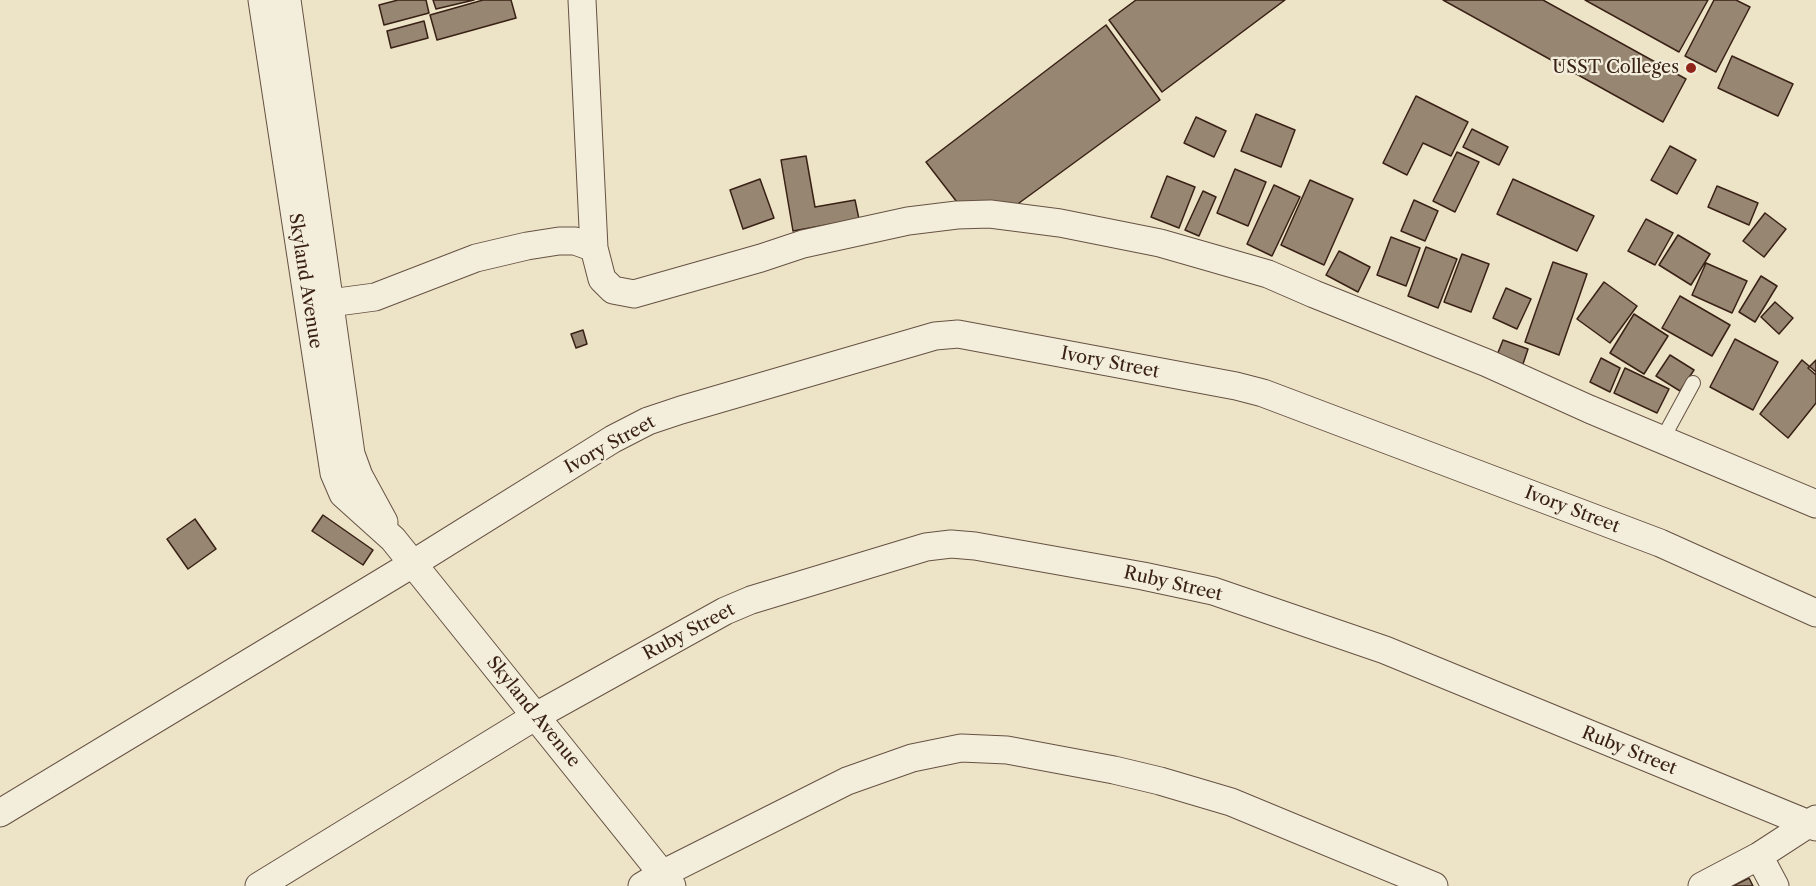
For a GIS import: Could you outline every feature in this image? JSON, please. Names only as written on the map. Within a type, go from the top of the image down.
[{"type":"street","name":"Skyland Avenue","points":[[262,0],[334,473],[343,494],[393,539],[414,563],[536,716],[659,882]]},
{"type":"street","name":"Skyland Avenue","points":[[287,0],[351,454],[393,539]]},
{"type":"street","points":[[582,0],[594,248],[602,279],[613,290],[634,294],[803,244],[908,221],[957,215],[990,214],[1060,223],[1160,243],[1268,274],[1487,363],[1662,440],[1816,504]]},
{"type":"street","points":[[330,303],[375,297],[476,258],[527,246],[575,241],[594,248]]},
{"type":"street","name":"Ivory Street","points":[[0,813],[414,563],[613,439],[648,421],[935,336],[958,334],[1263,393],[1660,543],[1816,614]]},
{"type":"street","name":"Ruby Street","points":[[259,886],[536,716],[725,611],[751,600],[926,546],[951,544],[975,546],[1143,576],[1213,591],[1385,650],[1813,823]]},
{"type":"street","points":[[659,882],[848,781],[912,758],[961,748],[1007,750],[1160,781],[1231,802],[1434,886]]},
{"type":"street","points":[[1702,886],[1759,856],[1813,823]]},
{"type":"street","points":[[1759,856],[1775,886]]},
{"type":"lane","points":[[1662,440],[1693,383]]},
{"type":"building","points":[[398,0],[426,0],[429,13],[384,25],[379,5]]},
{"type":"building","points":[[433,0],[474,0],[436,9]]},
{"type":"building","points":[[483,0],[511,0],[516,18],[437,40],[430,15]]},
{"type":"building","points":[[1136,0],[1285,0],[1162,92],[1109,20]]},
{"type":"building","points":[[1443,0],[1543,0],[1686,79],[1663,122]]},
{"type":"building","points":[[1585,0],[1708,0],[1679,52]]},
{"type":"building","points":[[1714,0],[1736,0],[1750,7],[1716,72],[1685,56]]},
{"type":"building","points":[[424,21],[428,38],[391,48],[387,31]]},
{"type":"building","points":[[1106,25],[1160,100],[1004,214],[960,206],[926,162]]},
{"type":"building","points":[[1732,56],[1793,84],[1778,116],[1718,88]]},
{"type":"building","points":[[1416,96],[1468,122],[1451,156],[1423,143],[1407,175],[1383,163]]},
{"type":"building","points":[[1256,114],[1295,130],[1281,167],[1241,151]]},
{"type":"building","points":[[1196,117],[1226,131],[1214,157],[1184,143]]},
{"type":"building","points":[[1472,129],[1508,147],[1499,165],[1463,147]]},
{"type":"building","points":[[1670,146],[1696,160],[1677,194],[1651,180]]},
{"type":"building","points":[[1457,152],[1479,162],[1455,212],[1433,201]]},
{"type":"building","points":[[806,156],[815,207],[855,200],[859,219],[793,231],[781,160]]},
{"type":"building","points":[[1235,169],[1266,182],[1248,226],[1217,213]]},
{"type":"building","points":[[1167,176],[1195,187],[1179,228],[1151,217]]},
{"type":"building","points":[[760,179],[774,218],[743,229],[730,190]]},
{"type":"building","points":[[1513,179],[1594,216],[1577,251],[1497,214]]},
{"type":"building","points":[[1310,180],[1353,199],[1324,265],[1281,245]]},
{"type":"building","points":[[1274,185],[1300,197],[1272,256],[1247,244]]},
{"type":"building","points":[[1717,186],[1758,203],[1749,225],[1708,207]]},
{"type":"building","points":[[1203,191],[1216,197],[1199,236],[1185,230]]},
{"type":"building","points":[[1414,200],[1438,211],[1425,241],[1401,231]]},
{"type":"building","points":[[1765,213],[1786,229],[1764,257],[1743,241]]},
{"type":"building","points":[[1646,219],[1673,233],[1655,265],[1628,251]]},
{"type":"building","points":[[1678,235],[1710,254],[1691,285],[1659,265]]},
{"type":"building","points":[[1391,237],[1420,248],[1406,286],[1377,275]]},
{"type":"building","points":[[1426,247],[1457,259],[1438,308],[1408,296]]},
{"type":"building","points":[[1339,251],[1370,267],[1358,292],[1326,275]]},
{"type":"building","points":[[1462,254],[1489,264],[1471,312],[1444,302]]},
{"type":"building","points":[[1553,262],[1587,274],[1559,355],[1525,342]]},
{"type":"building","points":[[1706,263],[1747,281],[1732,313],[1692,295]]},
{"type":"building","points":[[1761,276],[1777,286],[1755,322],[1739,312]]},
{"type":"building","points":[[1604,282],[1637,306],[1610,343],[1577,319]]},
{"type":"building","points":[[1506,288],[1531,299],[1517,329],[1493,318]]},
{"type":"building","points":[[1680,296],[1730,325],[1712,356],[1662,328]]},
{"type":"building","points":[[1775,302],[1793,318],[1779,334],[1761,317]]},
{"type":"building","points":[[1634,314],[1668,336],[1644,374],[1610,353]]},
{"type":"building","points":[[583,330],[587,344],[576,348],[571,334]]},
{"type":"building","points":[[1735,339],[1778,362],[1753,410],[1710,387]]},
{"type":"building","points":[[1503,340],[1528,349],[1523,364],[1497,355]]},
{"type":"building","points":[[1670,355],[1694,370],[1680,391],[1656,376]]},
{"type":"building","points":[[1601,358],[1620,368],[1610,392],[1590,382]]},
{"type":"building","points":[[1802,360],[1816,372],[1816,403],[1788,438],[1760,414]]},
{"type":"building","points":[[1816,360],[1816,375],[1808,368]]},
{"type":"building","points":[[1625,368],[1669,389],[1657,413],[1614,393]]},
{"type":"building","points":[[323,515],[373,550],[363,565],[312,531]]},
{"type":"building","points":[[195,519],[216,549],[188,569],[167,539]]},
{"type":"building","points":[[1749,878],[1753,886],[1733,886]]},
{"type":"place","name":"USST Colleges","points":[[1691,68]]}]
